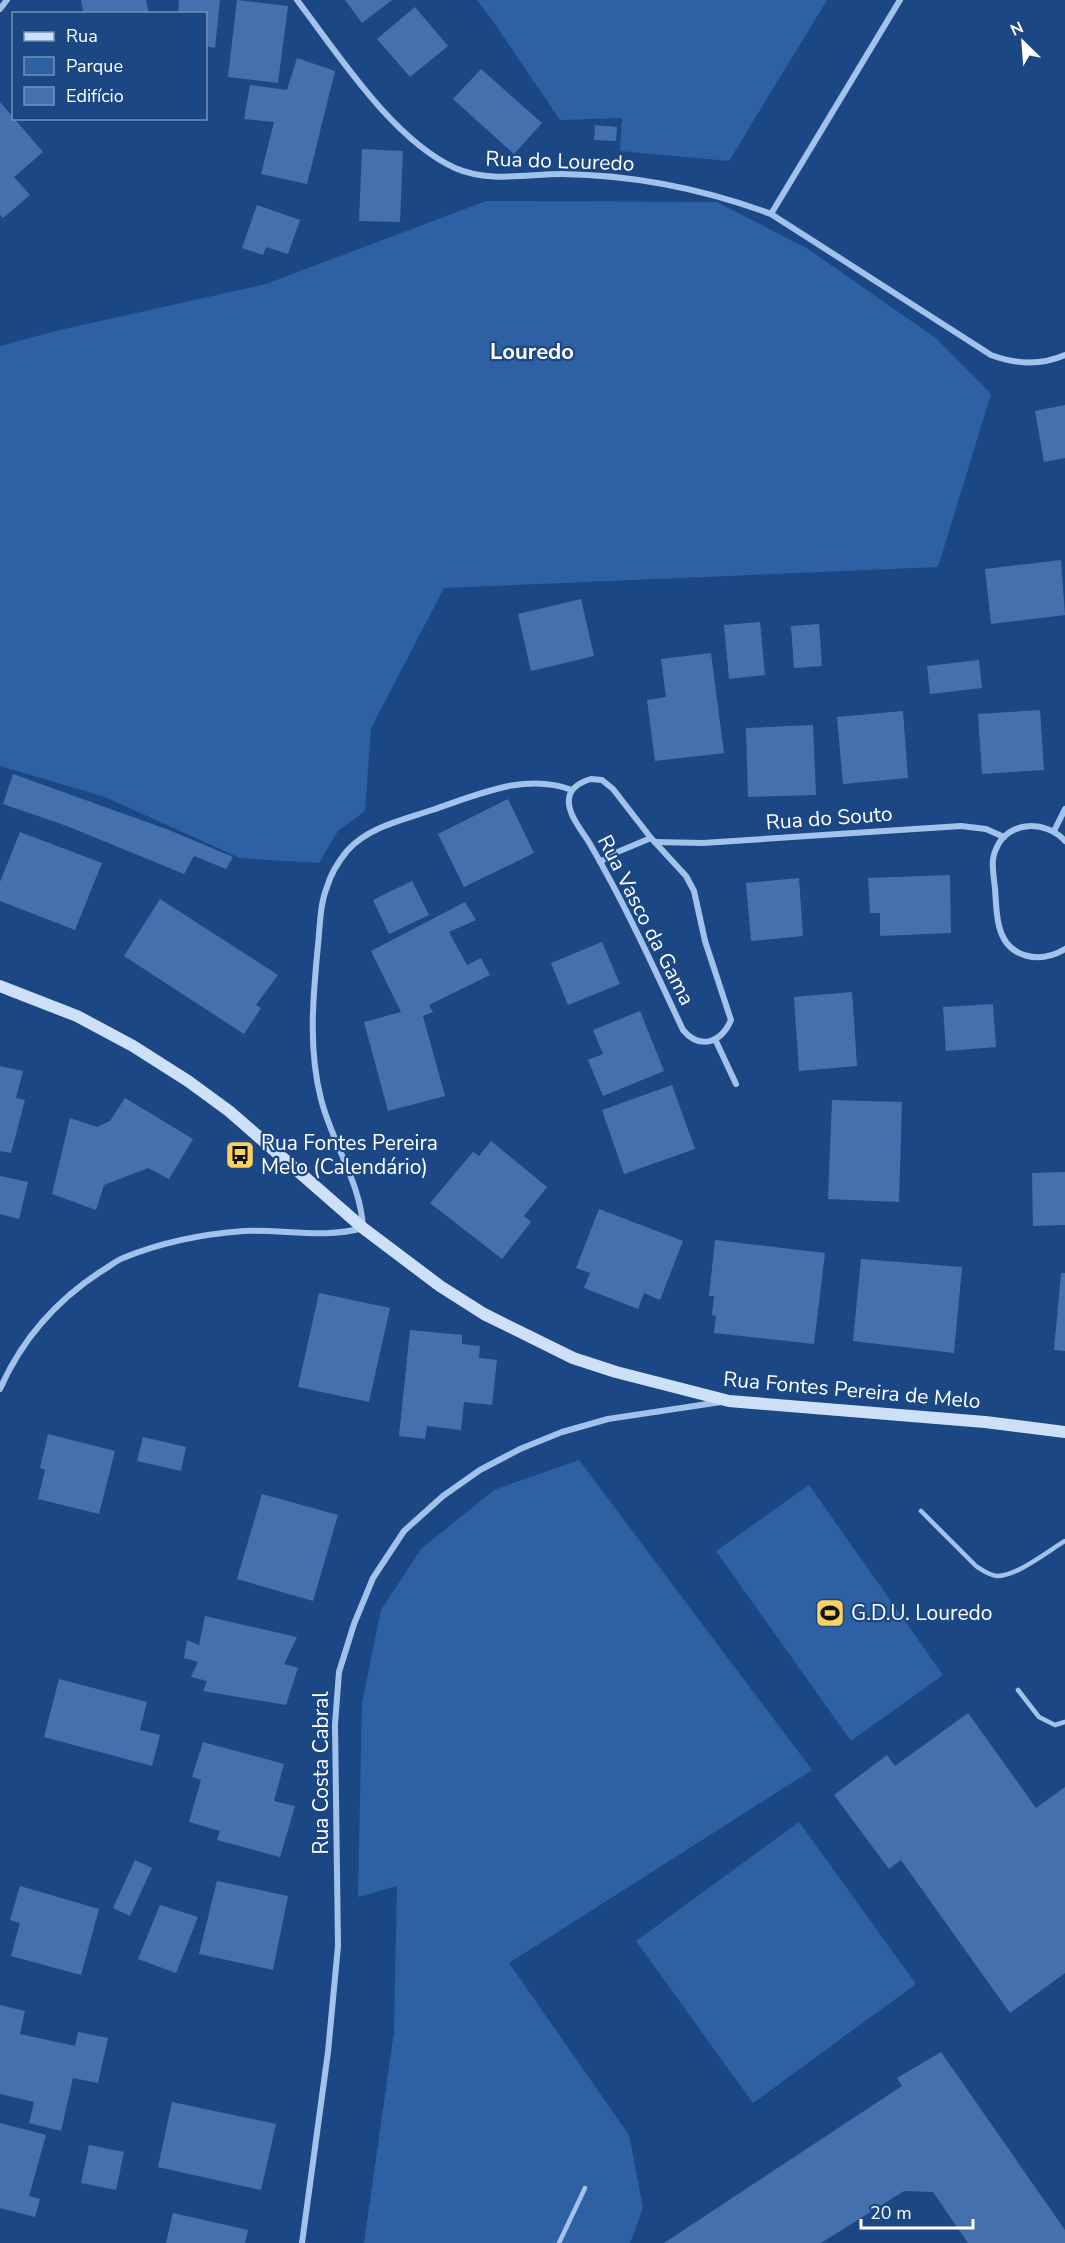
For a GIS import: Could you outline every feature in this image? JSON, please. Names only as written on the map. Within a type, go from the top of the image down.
[{"type":"street","points":[[0,9],[7,0]]},
{"type":"street","name":"Rua do Louredo","points":[[297,0],[382,108],[411,138],[456,168],[475,174],[505,177],[562,174],[628,178],[688,188],[734,200],[771,214],[991,355],[1011,362],[1033,363],[1065,355]]},
{"type":"street","points":[[771,214],[900,0]]},
{"type":"street","name":"Rua Vasco da Gama","points":[[591,779],[602,780],[613,789],[653,840],[676,864],[694,891],[705,941],[731,1020],[727,1030],[715,1039],[700,1043],[689,1038],[683,1030],[600,862],[571,811],[569,800],[572,790],[580,782],[591,779]]},
{"type":"street","points":[[0,1389],[7,1372],[34,1330],[76,1288],[122,1258],[183,1238],[245,1231],[322,1234],[363,1228],[358,1197],[321,1099],[313,1046],[313,991],[320,927],[326,889],[334,867],[349,849],[366,836],[397,822],[511,785],[537,782],[556,783],[572,790]]},
{"type":"street","points":[[1054,831],[1065,809]]},
{"type":"street","points":[[1065,841],[1054,831],[1042,826],[1030,825],[1016,829],[1004,837],[996,848],[992,862],[999,927],[1005,940],[1015,951],[1028,957],[1042,958],[1065,949]]},
{"type":"street","name":"Rua do Souto","points":[[600,862],[615,853],[653,840],[703,843],[961,826],[986,829],[1004,837]]},
{"type":"street","name":"Rua Fontes Pereira de Melo","points":[[0,986],[77,1016],[133,1046],[188,1080],[229,1111],[363,1228],[449,1291],[484,1314],[573,1358],[616,1372],[729,1401],[985,1422],[1065,1432]]},
{"type":"street","points":[[715,1039],[736,1084]]},
{"type":"street","name":"Rua Costa Cabral","points":[[302,2243],[328,2052],[338,1946],[335,1724],[339,1671],[354,1624],[373,1578],[404,1532],[443,1496],[480,1470],[520,1449],[562,1432],[608,1419],[729,1401]]},
{"type":"lane","points":[[921,1511],[976,1566],[986,1573],[998,1576],[1023,1567],[1065,1541]]},
{"type":"lane","points":[[1018,1690],[1039,1717],[1055,1725],[1065,1722]]},
{"type":"lane","points":[[559,2243],[585,2188]]},
{"type":"green space","points":[[477,0],[827,0],[729,161],[620,151],[622,118],[560,120]]},
{"type":"green space","points":[[486,201],[717,202],[808,249],[937,339],[991,394],[938,567],[444,588],[371,728],[365,811],[338,831],[319,863],[240,858],[105,797],[0,766],[0,346],[60,330],[266,284]]},
{"type":"green space","points":[[579,1460],[812,1770],[509,1963],[629,2135],[643,2208],[630,2243],[364,2243],[394,2032],[397,1886],[358,1897],[362,1703],[381,1610],[421,1549],[494,1490]]},
{"type":"green space","name":"G.D.U. Louredo","points":[[809,1485],[943,1675],[851,1741],[716,1551]]},
{"type":"green space","points":[[799,1822],[916,1984],[753,2103],[636,1941]]},
{"type":"building","points":[[81,0],[146,0],[149,12],[84,12]]},
{"type":"building","points":[[179,0],[220,0],[215,48],[207,46],[207,12],[178,12]]},
{"type":"building","points":[[237,0],[288,6],[278,83],[228,77]]},
{"type":"building","points":[[345,0],[392,0],[362,23]]},
{"type":"building","points":[[415,7],[448,46],[410,77],[377,39]]},
{"type":"building","points":[[297,58],[335,71],[307,184],[261,174],[274,122],[244,119],[250,85],[287,90]]},
{"type":"building","points":[[481,69],[542,123],[514,154],[453,99]]},
{"type":"building","points":[[0,102],[12,116],[12,120],[15,120],[43,152],[14,177],[30,195],[3,218],[0,215]]},
{"type":"building","points":[[595,125],[617,127],[616,141],[594,140]]},
{"type":"building","points":[[362,149],[403,151],[400,222],[359,221]]},
{"type":"building","points":[[257,205],[300,220],[288,254],[266,247],[263,255],[242,248]]},
{"type":"building","points":[[1065,405],[1065,458],[1044,462],[1035,411]]},
{"type":"building","points":[[1061,560],[1065,615],[991,624],[985,569]]},
{"type":"building","points":[[581,599],[594,656],[531,671],[518,614]]},
{"type":"building","points":[[760,622],[765,675],[729,679],[724,625]]},
{"type":"building","points":[[819,624],[822,666],[794,668],[791,626]]},
{"type":"building","points":[[711,653],[724,753],[655,761],[647,700],[666,697],[661,659]]},
{"type":"building","points":[[979,660],[982,688],[930,694],[927,666]]},
{"type":"building","points":[[1040,710],[1044,770],[982,774],[978,714]]},
{"type":"building","points":[[903,711],[908,778],[843,784],[837,717]]},
{"type":"building","points":[[813,725],[816,795],[748,797],[746,728]]},
{"type":"building","points":[[13,774],[169,830],[233,857],[226,869],[194,856],[184,874],[67,826],[3,804]]},
{"type":"building","points":[[508,799],[534,853],[464,887],[438,834]]},
{"type":"building","points":[[20,832],[102,863],[75,930],[0,901],[0,882]]},
{"type":"building","points":[[950,875],[951,933],[880,936],[880,913],[870,913],[868,878]]},
{"type":"building","points":[[799,878],[803,936],[751,941],[746,883]]},
{"type":"building","points":[[412,881],[429,915],[389,934],[373,900]]},
{"type":"building","points":[[160,899],[278,975],[256,1005],[261,1008],[244,1034],[124,956]]},
{"type":"building","points":[[465,902],[476,920],[449,932],[467,965],[481,958],[490,975],[429,1005],[433,1012],[423,1016],[445,1096],[388,1111],[364,1022],[401,1012],[371,951]]},
{"type":"building","points":[[602,942],[620,984],[568,1005],[551,963]]},
{"type":"building","points":[[852,992],[857,1066],[799,1071],[794,997]]},
{"type":"building","points":[[993,1004],[996,1047],[946,1051],[943,1007]]},
{"type":"building","points":[[640,1011],[664,1071],[603,1096],[588,1060],[603,1054],[593,1030]]},
{"type":"building","points":[[0,1066],[23,1071],[16,1098],[25,1100],[11,1153],[0,1151]]},
{"type":"building","points":[[672,1085],[695,1149],[624,1174],[602,1110]]},
{"type":"building","points":[[125,1098],[193,1139],[169,1179],[148,1168],[104,1185],[96,1210],[52,1194],[70,1118],[97,1127],[110,1121]]},
{"type":"building","points":[[832,1100],[902,1102],[899,1202],[828,1199]]},
{"type":"building","points":[[491,1141],[547,1187],[524,1216],[531,1222],[502,1259],[430,1203],[473,1152],[479,1156]]},
{"type":"building","points":[[1065,1172],[1065,1225],[1033,1226],[1032,1173]]},
{"type":"building","points":[[0,1176],[28,1182],[19,1219],[0,1214]]},
{"type":"building","points":[[599,1209],[683,1241],[660,1300],[644,1293],[638,1309],[584,1288],[590,1273],[576,1268]]},
{"type":"building","points":[[715,1240],[825,1253],[814,1344],[714,1333],[716,1316],[712,1315],[714,1296],[709,1296]]},
{"type":"building","points":[[861,1259],[962,1267],[954,1353],[853,1341]]},
{"type":"building","points":[[1061,1273],[1065,1273],[1065,1351],[1054,1350]]},
{"type":"building","points":[[319,1293],[390,1308],[369,1402],[298,1387]]},
{"type":"building","points":[[410,1330],[462,1335],[462,1344],[480,1346],[479,1358],[497,1360],[492,1405],[464,1402],[461,1430],[427,1426],[425,1439],[399,1436]]},
{"type":"building","points":[[48,1434],[115,1451],[99,1514],[38,1499],[45,1470],[40,1468]]},
{"type":"building","points":[[143,1437],[186,1447],[181,1471],[137,1461]]},
{"type":"building","points":[[262,1494],[338,1515],[313,1601],[237,1579]]},
{"type":"building","points":[[205,1616],[297,1637],[284,1664],[298,1668],[286,1705],[203,1691],[207,1681],[191,1677],[198,1662],[184,1658],[187,1640],[199,1645]]},
{"type":"building","points":[[59,1679],[147,1702],[140,1730],[160,1735],[152,1766],[44,1737]]},
{"type":"building","points":[[968,1713],[1036,1808],[1065,1787],[1065,1973],[1010,2013],[901,1860],[889,1869],[834,1795],[887,1755],[895,1766]]},
{"type":"building","points":[[203,1742],[284,1764],[274,1801],[295,1806],[280,1857],[217,1840],[220,1831],[189,1822],[201,1780],[192,1777]]},
{"type":"building","points":[[135,1860],[152,1868],[130,1916],[113,1908]]},
{"type":"building","points":[[217,1881],[288,1896],[273,1970],[199,1954]]},
{"type":"building","points":[[20,1886],[99,1909],[81,1975],[11,1956],[20,1923],[10,1920]]},
{"type":"building","points":[[160,1905],[198,1917],[176,1973],[138,1959]]},
{"type":"building","points":[[0,2005],[25,2011],[20,2034],[75,2046],[78,2032],[108,2038],[98,2083],[73,2078],[61,2131],[29,2123],[34,2102],[0,2094]]},
{"type":"building","points":[[941,2052],[1065,2230],[1065,2243],[968,2243],[933,2192],[904,2191],[821,2243],[664,2243],[902,2086],[897,2078]]},
{"type":"building","points":[[172,2102],[276,2124],[261,2190],[158,2167]]},
{"type":"building","points":[[0,2123],[46,2135],[29,2196],[40,2199],[35,2217],[0,2208]]},
{"type":"building","points":[[89,2145],[124,2152],[116,2190],[81,2183]]},
{"type":"building","points":[[173,2213],[248,2230],[245,2243],[166,2243]]},
{"type":"place","name":"Rua Fontes Pereira Melo (Calendário)","points":[[240,1155]]},
{"type":"place","name":"G.D.U. Louredo","points":[[830,1613]]},
{"type":"district","name":"Louredo","points":[[532,351]]}]
